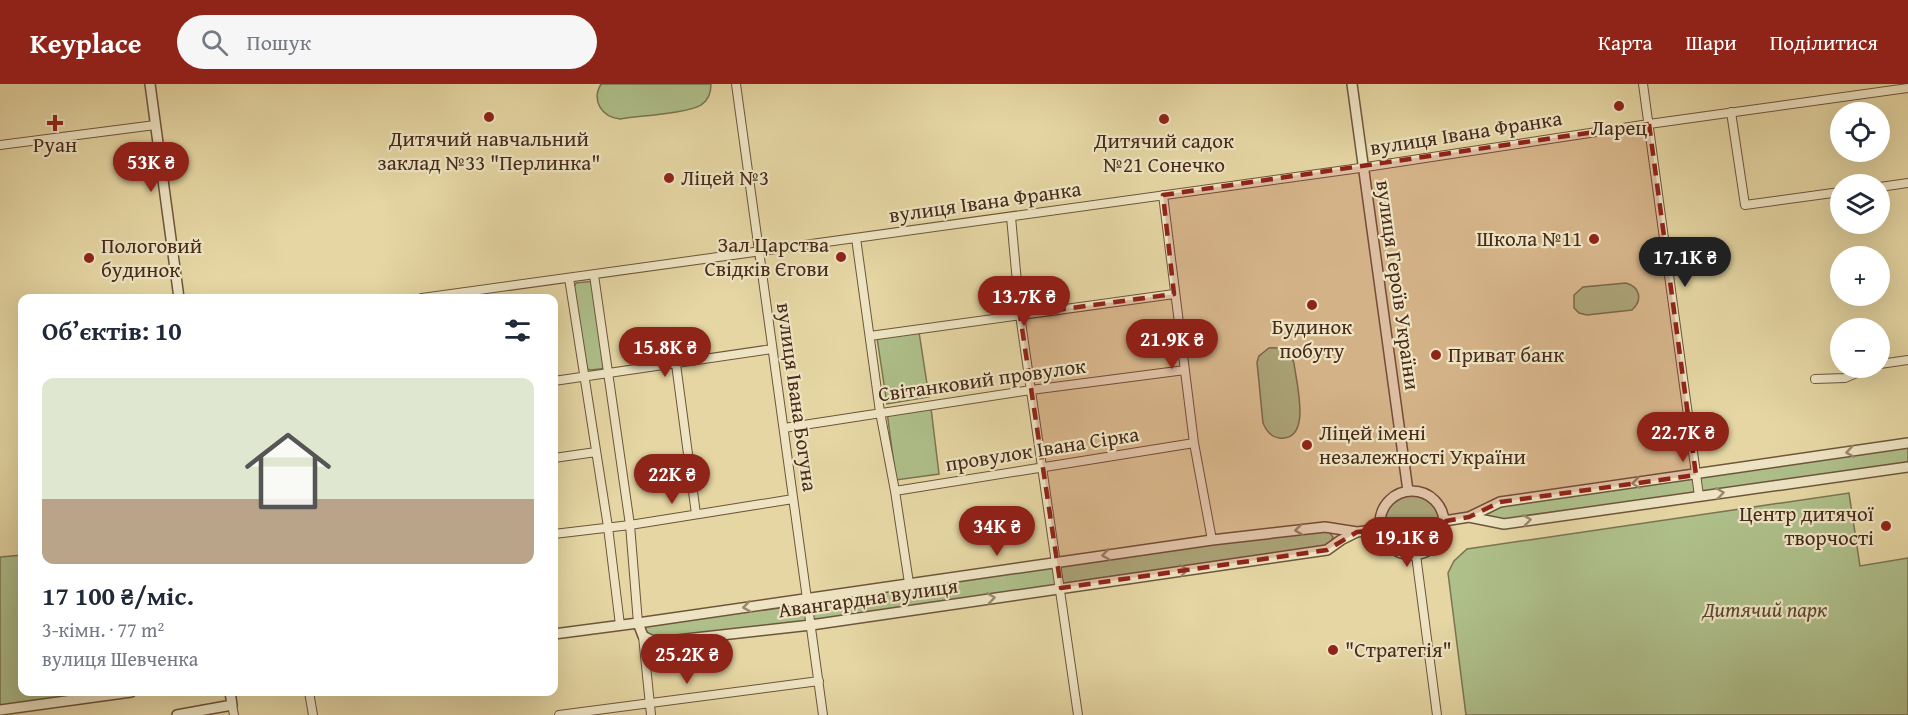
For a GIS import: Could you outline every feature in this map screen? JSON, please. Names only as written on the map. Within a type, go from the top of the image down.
[{"type":"street","points":[[150,84],[177,294]]},
{"type":"street","name":"вулиця Івана Богуна","points":[[736,84],[823,715]]},
{"type":"street","name":"вулиця Героїв України","points":[[1352,84],[1408,491]]},
{"type":"street","points":[[1643,84],[1699,496]]},
{"type":"street","name":"вулиця Івана Франка","points":[[451,294],[1011,217],[1908,88]]},
{"type":"street","points":[[1731,112],[1745,205],[1830,193]]},
{"type":"street","points":[[0,145],[155,125]]},
{"type":"street","points":[[1890,186],[1908,183]]},
{"type":"street","points":[[1164,195],[1174,294],[1194,443],[1212,540]]},
{"type":"street","points":[[1011,217],[1020,315],[1078,715]]},
{"type":"street","points":[[856,238],[880,412],[909,583]]},
{"type":"street","points":[[594,275],[630,525],[638,623],[642,636],[651,715]]},
{"type":"street","points":[[569,278],[608,527],[620,625]]},
{"type":"street","points":[[870,336],[1174,294]]},
{"type":"street","points":[[558,380],[772,349]]},
{"type":"street","points":[[1890,363],[1908,360]]},
{"type":"street","points":[[676,364],[696,514]]},
{"type":"street","name":"Світанковий провулок","points":[[784,428],[1031,390],[1185,370]]},
{"type":"street","points":[[1815,379],[1845,378]]},
{"type":"street","name":"провулок Івана Сірка","points":[[895,492],[1194,443]]},
{"type":"street","points":[[1444,521],[1469,517],[1500,502],[1908,443]]},
{"type":"street","points":[[558,457],[596,452]]},
{"type":"street","points":[[1469,517],[1504,524],[1908,467]]},
{"type":"street","points":[[1408,491],[1430,496],[1440,507],[1444,521],[1437,543],[1431,549],[1416,555],[1400,553],[1393,549],[1381,530],[1380,522],[1384,507],[1394,496],[1408,491]]},
{"type":"street","points":[[558,533],[630,525],[793,499]]},
{"type":"street","name":"Авангардна вулиця","points":[[558,633],[1212,540],[1324,526],[1357,532],[1381,530]]},
{"type":"street","name":"Авангардна вулиця","points":[[642,636],[651,640],[685,640],[811,625],[1327,550],[1357,532]]},
{"type":"street","points":[[1416,555],[1437,715]]},
{"type":"street","points":[[559,715],[819,681]]},
{"type":"street","points":[[0,710],[102,696]]},
{"type":"street","points":[[310,696],[313,715]]},
{"type":"street","points":[[177,715],[233,710]]},
{"type":"highlighted area","points":[[1649,124],[1696,475],[1500,502],[1469,517],[1446,521],[1437,543],[1417,554],[1393,549],[1378,530],[1357,532],[1327,550],[1061,588],[1020,315],[1174,294],[1163,195]]},
{"type":"green space","points":[[601,84],[711,84],[708,98],[695,108],[620,119],[603,112],[600,107],[597,96]]},
{"type":"green space","points":[[595,281],[608,368],[591,370],[587,369],[574,287],[576,283]]},
{"type":"green space","points":[[1626,283],[1637,291],[1639,298],[1632,310],[1587,315],[1579,313],[1574,308],[1574,295],[1583,287]]},
{"type":"green space","points":[[919,332],[929,397],[887,404],[877,338]]},
{"type":"green space","points":[[1269,348],[1285,351],[1294,363],[1300,409],[1296,431],[1289,437],[1279,438],[1271,435],[1263,423],[1257,362],[1259,356]]},
{"type":"green space","points":[[931,408],[939,474],[896,480],[887,412]]},
{"type":"green space","points":[[1908,443],[1908,467],[1504,524],[1469,517],[1500,502]]},
{"type":"green space","name":"Дитячий парк","points":[[1849,493],[1860,566],[1908,558],[1908,715],[1466,715],[1448,573],[1454,561],[1467,549]]},
{"type":"green space","points":[[1412,495],[1423,497],[1432,503],[1438,512],[1440,523],[1438,534],[1432,543],[1423,549],[1412,551],[1401,549],[1392,543],[1386,534],[1384,523],[1386,512],[1392,503],[1401,497]]},
{"type":"green space","points":[[1325,527],[1333,537],[1327,550],[811,625],[651,640],[638,623]]},
{"type":"green space","points":[[18,555],[18,696],[89,696],[0,707],[0,557]]},
{"type":"place","name":"Ларец","points":[[1619,106]]},
{"type":"place","name":"Дитячий навчальний заклад №33 \"Перлинка\"","points":[[489,117]]},
{"type":"place","name":"Дитячий садок №21 Сонечко","points":[[1164,119]]},
{"type":"place","name":"Руан","points":[[55,123]]},
{"type":"place","name":"Ліцей №3","points":[[669,178]]},
{"type":"place","name":"Школа №11","points":[[1594,239]]},
{"type":"place","name":"Зал Царства Свідків Єгови","points":[[841,257]]},
{"type":"place","name":"Пологовий будинок","points":[[89,258]]},
{"type":"place","name":"Будинок побуту","points":[[1312,305]]},
{"type":"place","name":"Приват банк","points":[[1436,355]]},
{"type":"place","name":"Ліцей імені незалежності України","points":[[1307,445]]},
{"type":"place","name":"Центр дитячої творчості","points":[[1886,526]]},
{"type":"place","name":"\"Стратегія\"","points":[[1333,650]]}]
